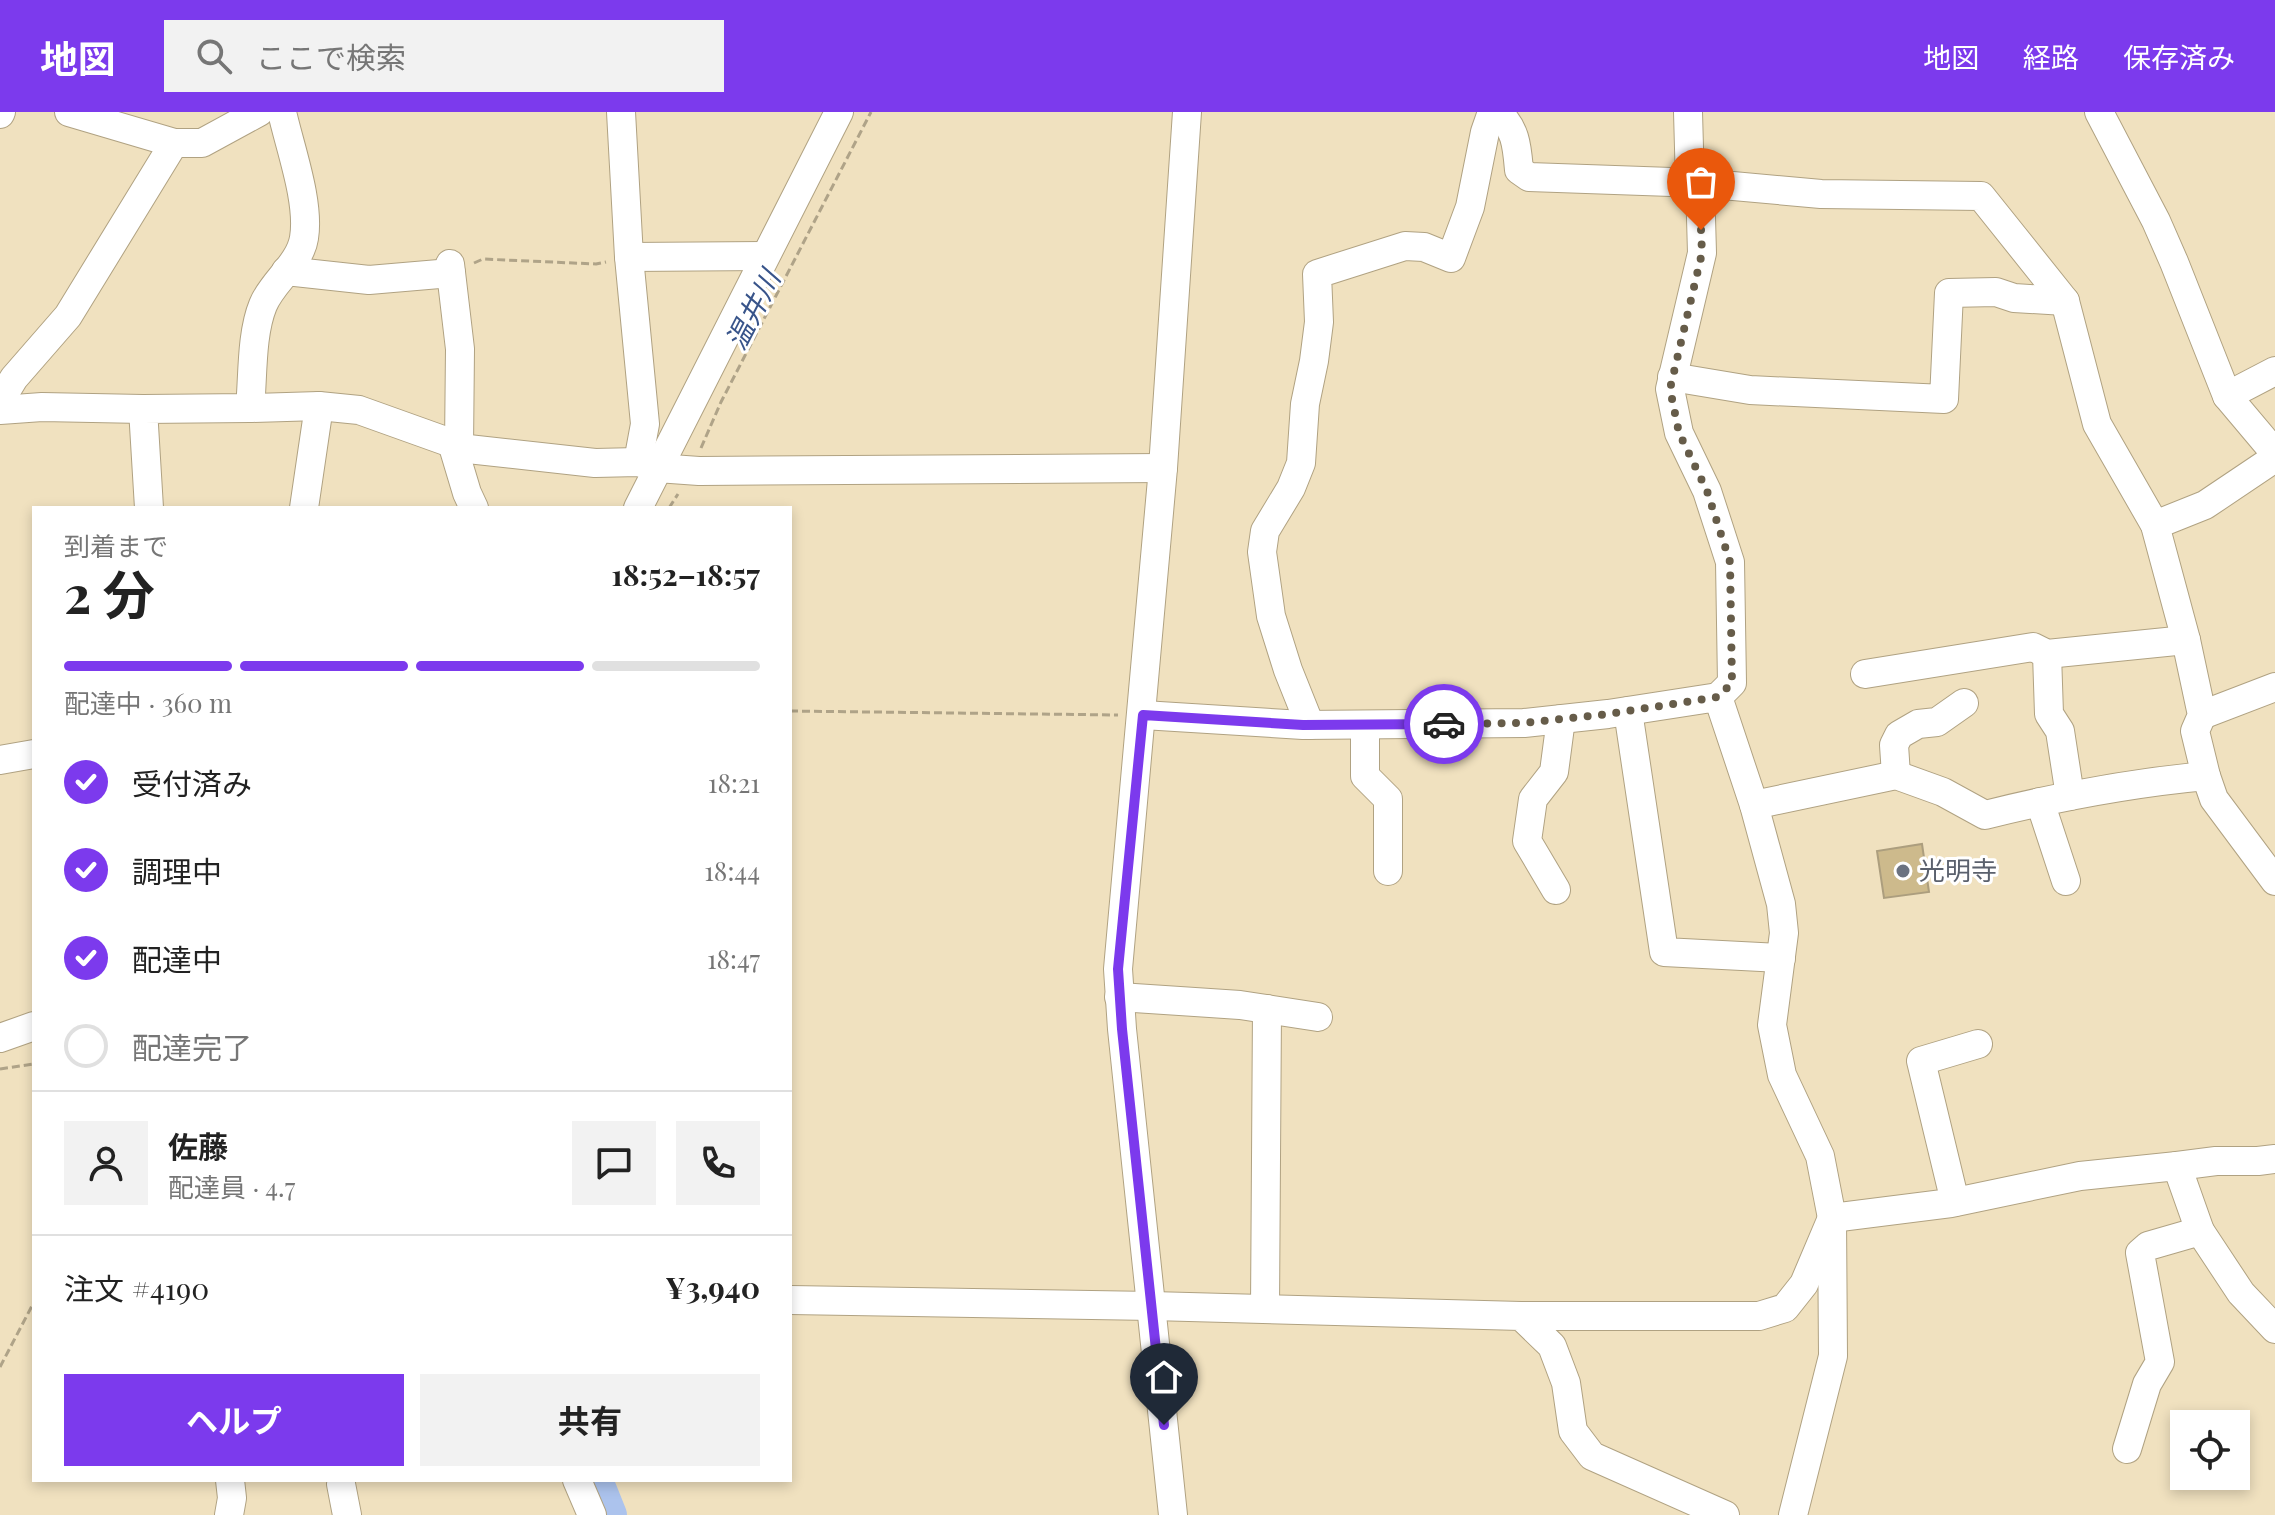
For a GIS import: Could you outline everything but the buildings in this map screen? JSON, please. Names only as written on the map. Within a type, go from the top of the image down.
[{"type":"street","points":[[69,112],[174,143],[202,143],[259,112]]},
{"type":"street","points":[[250,408],[257,320],[264,302],[304,242],[306,215],[282,112]]},
{"type":"street","points":[[621,112],[629,257],[645,424],[667,468]]},
{"type":"street","points":[[639,506],[667,468],[764,256],[839,112]]},
{"type":"street","points":[[1173,1515],[1118,969],[1163,468],[1187,112]]},
{"type":"street","points":[[1310,725],[1271,616],[1262,552],[1265,531],[1291,488],[1301,463],[1305,404],[1319,322],[1317,274],[1405,246],[1424,247],[1451,258],[1470,207],[1485,132],[1495,112],[1507,120],[1516,137],[1519,170],[1529,177],[1695,183],[1821,194],[1981,196],[2065,301],[2097,424],[2155,525],[2186,640],[2206,776],[2214,799],[2270,868]]},
{"type":"street","points":[[1143,715],[1310,725],[1524,723],[1718,697],[1732,683],[1730,562],[1707,491],[1679,433],[1670,389],[1702,253],[1688,112]]},
{"type":"street","points":[[2099,112],[2168,248],[2227,396],[2275,455],[2205,505],[2155,525]]},
{"type":"street","points":[[0,401],[14,378],[68,316],[174,143]]},
{"type":"street","points":[[629,257],[764,256]]},
{"type":"street","points":[[286,271],[369,280],[450,268],[460,349],[456,445],[473,506]]},
{"type":"street","points":[[1672,377],[1750,390],[1944,399],[1949,293],[1996,292],[2014,298],[2065,301]]},
{"type":"street","points":[[2227,396],[2275,371]]},
{"type":"street","points":[[0,410],[42,407],[319,406],[359,410],[468,449],[667,468],[1163,468]]},
{"type":"street","points":[[304,506],[319,406]]},
{"type":"street","points":[[143,409],[149,506]]},
{"type":"street","points":[[1865,674],[2033,647],[2047,654],[2186,640]]},
{"type":"street","points":[[2047,654],[2049,714],[2060,731],[2070,796]]},
{"type":"street","points":[[2163,780],[2199,723],[2275,687]]},
{"type":"street","points":[[1718,697],[1754,805],[1781,904],[1784,933],[1772,1025],[1782,1075],[1820,1156],[1832,1218],[1833,1356],[1793,1515]]},
{"type":"street","points":[[1896,775],[1894,745],[1899,735],[1918,724],[1937,722],[1964,703]]},
{"type":"street","points":[[1628,711],[1664,952],[1781,958]]},
{"type":"street","points":[[1556,890],[1527,841],[1533,799],[1554,772],[1561,719]]},
{"type":"street","points":[[1365,725],[1365,776],[1388,799],[1388,871]]},
{"type":"street","points":[[0,760],[32,754]]},
{"type":"street","points":[[1754,805],[1896,775],[1943,792],[1985,815],[2070,796],[2206,776]]},
{"type":"street","points":[[2040,802],[2066,881]]},
{"type":"street","points":[[1119,997],[1240,1005],[1318,1017]]},
{"type":"street","points":[[1265,1309],[1267,1009]]},
{"type":"street","points":[[0,1038],[32,1027]]},
{"type":"street","points":[[1955,1202],[1921,1061],[1978,1044]]},
{"type":"street","points":[[1832,1218],[1955,1202],[2080,1176],[2216,1161],[2275,1159]]},
{"type":"street","points":[[2177,1166],[2200,1231],[2241,1293],[2275,1329]]},
{"type":"street","points":[[792,1300],[1521,1316],[1759,1316],[1785,1308],[1804,1284],[1832,1218]]},
{"type":"street","points":[[2127,1449],[2147,1384],[2160,1362],[2140,1253],[2148,1246],[2200,1231]]},
{"type":"street","points":[[1521,1316],[1552,1346],[1566,1383],[1573,1431],[1592,1456],[1725,1515]]},
{"type":"street","points":[[229,1515],[230,1482]]},
{"type":"street","points":[[578,1482],[592,1515]]},
{"type":"street","points":[[341,1484],[347,1515]]},
{"type":"path","points":[[669,506],[667,468],[721,402],[871,112]]},
{"type":"path","points":[[450,268],[483,259],[596,264],[629,257]]},
{"type":"path","points":[[792,711],[1143,715]]},
{"type":"path","points":[[0,1069],[32,1064]]},
{"type":"path","points":[[0,1367],[32,1306]]},
{"type":"waterway","name":"温井川","points":[[597,1482],[610,1515]]},
{"type":"way so far","points":[[1444,724],[1524,723],[1608,714],[1718,697],[1732,683],[1730,562],[1707,491],[1679,433],[1670,389],[1702,253],[1701,230]]},
{"type":"place","name":"光明寺","points":[[1903,871]]},
{"type":"route","points":[[1164,1425],[1118,969],[1143,715],[1303,725],[1444,724]]}]
